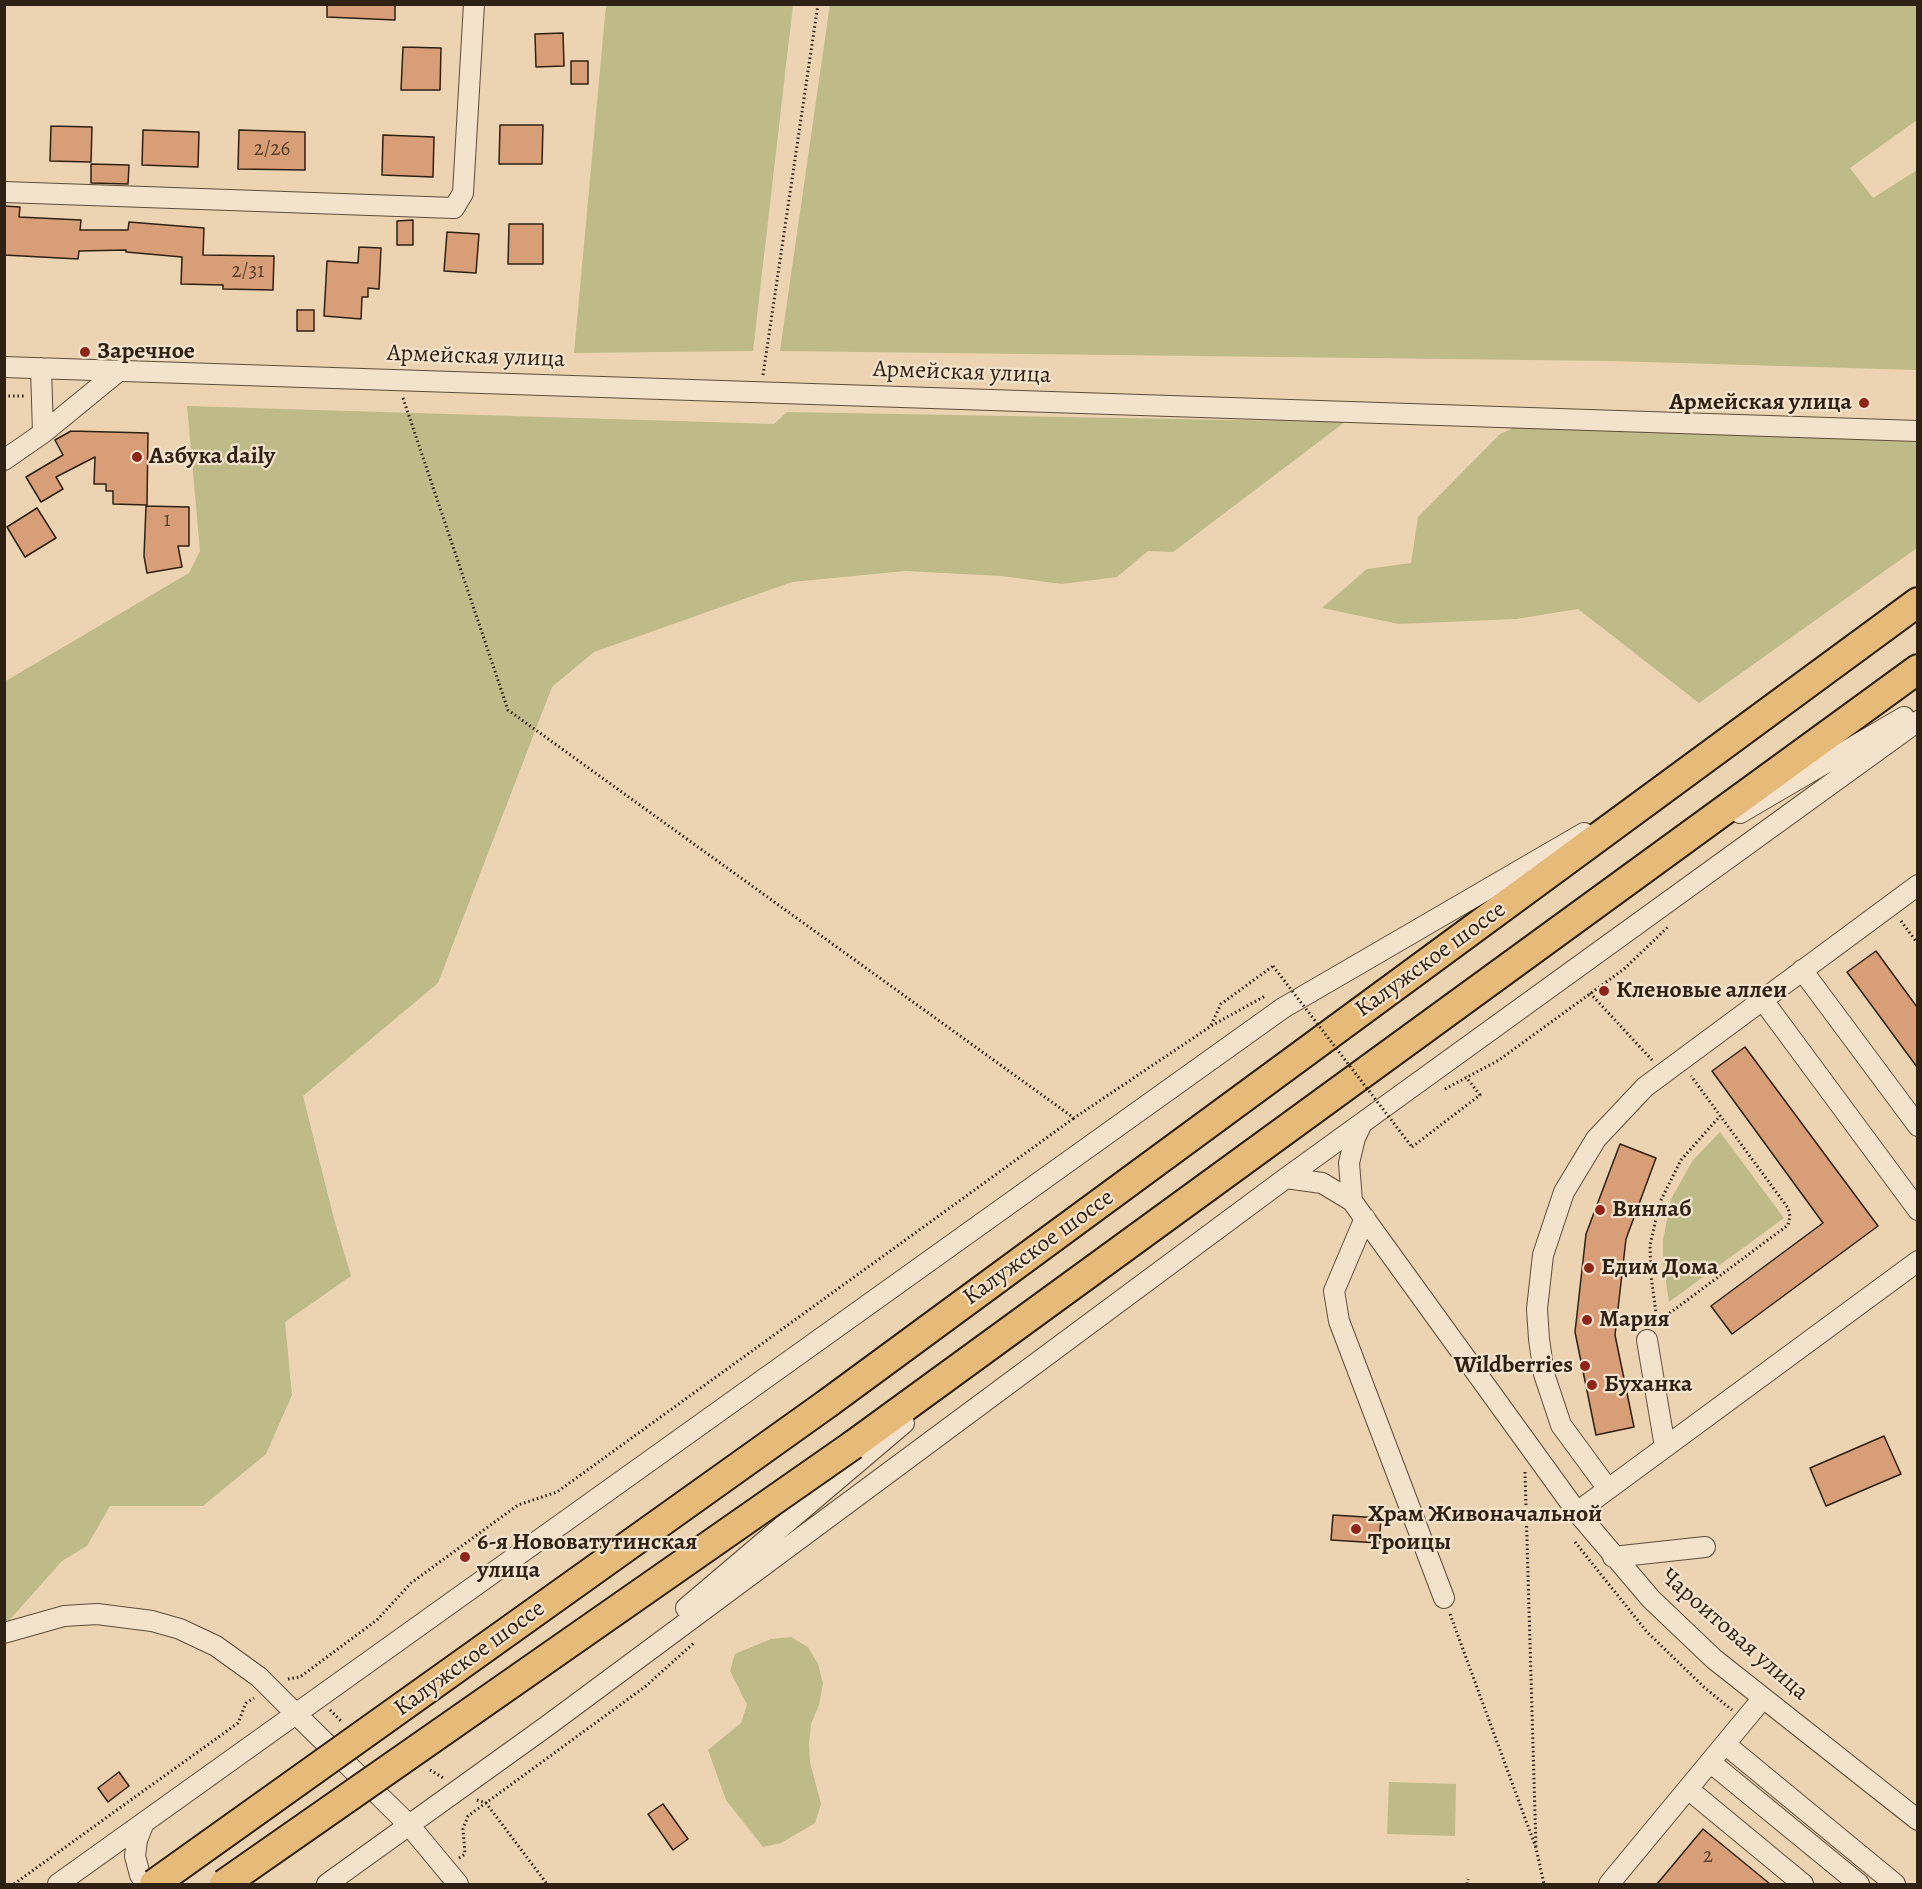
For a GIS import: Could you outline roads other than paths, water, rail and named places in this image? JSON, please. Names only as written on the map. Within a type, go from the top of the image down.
[{"type":"highway","name":"Калужское шоссе","points":[[154,1884],[828,1403],[1917,602]]},
{"type":"highway","name":"Калужское шоссе","points":[[224,1884],[853,1445],[1917,669]]},
{"type":"street","points":[[4,192],[454,208],[463,193],[474,4]]},
{"type":"street","name":"Армейская улица","points":[[4,367],[1917,431]]},
{"type":"street","points":[[41,368],[43,433]]},
{"type":"street","points":[[4,460],[43,433],[120,370]]},
{"type":"street","points":[[1634,875],[1917,709]]},
{"type":"street","points":[[327,1884],[546,1726],[1286,1178],[1917,721]]},
{"type":"street","points":[[58,1884],[1283,1008],[1677,779]]},
{"type":"street","points":[[1608,1489],[1561,1425],[1552,1401],[1539,1339],[1539,1284],[1543,1255],[1564,1192],[1596,1139],[1645,1087],[1917,885]]},
{"type":"street","points":[[1802,970],[1917,1126]]},
{"type":"street","points":[[1762,999],[1917,1210]]},
{"type":"street","points":[[1352,1201],[1350,1163],[1355,1138],[1362,1123]]},
{"type":"street","name":"Чароитовая улица","points":[[1286,1178],[1322,1183],[1352,1201],[1576,1512],[1613,1557],[1686,1633],[1763,1698],[1917,1820]]},
{"type":"street","points":[[1365,1218],[1334,1291],[1339,1321],[1444,1598]]},
{"type":"street","points":[[1576,1512],[1917,1261]]},
{"type":"street","points":[[546,1726],[1042,1306]]},
{"type":"street","points":[[1647,1340],[1665,1447]]},
{"type":"street","points":[[1613,1557],[1705,1547]]},
{"type":"street","points":[[4,1633],[64,1616],[97,1614],[152,1620],[180,1629],[216,1646],[264,1682],[409,1825],[458,1884]]},
{"type":"street","points":[[1609,1884],[1763,1698]]},
{"type":"street","points":[[1725,1744],[1895,1884]]},
{"type":"street","points":[[1710,1762],[1859,1884]]},
{"type":"street","points":[[1688,1789],[1803,1884]]},
{"type":"street","points":[[143,1825],[137,1840],[135,1856],[140,1875],[146,1884]]},
{"type":"place","name":"Заречное","points":[[85,352]]},
{"type":"place","name":"Армейская улица","points":[[1864,403]]},
{"type":"place","name":"Азбука daily","points":[[137,457]]},
{"type":"place","name":"Кленовые аллеи","points":[[1604,991]]},
{"type":"place","name":"Винлаб","points":[[1600,1210]]},
{"type":"place","name":"Едим Дома","points":[[1589,1268]]},
{"type":"place","name":"Мария","points":[[1587,1320]]},
{"type":"place","name":"Wildberries","points":[[1585,1366]]},
{"type":"place","name":"Буханка","points":[[1592,1385]]},
{"type":"place","name":"Храм Живоначальной Троицы","points":[[1356,1529]]},
{"type":"place","name":"6-я Нововатутинская улица","points":[[465,1557]]}]
